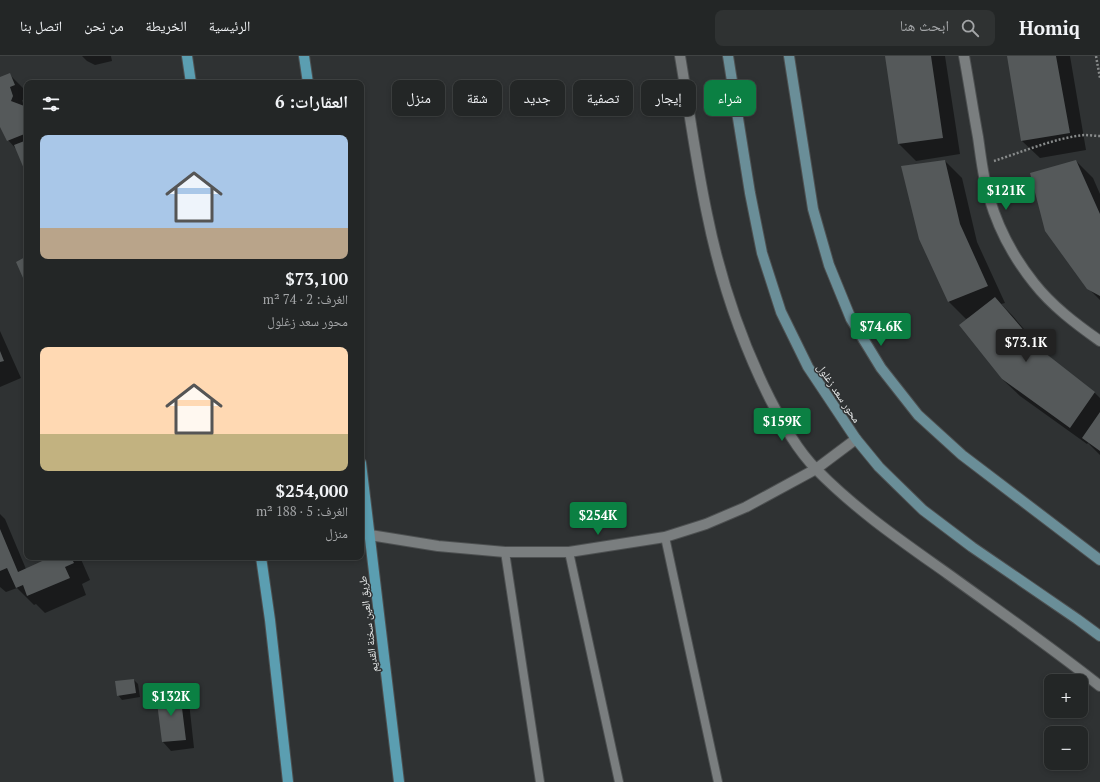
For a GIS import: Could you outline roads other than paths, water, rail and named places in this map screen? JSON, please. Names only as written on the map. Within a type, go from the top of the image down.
[{"type":"main road","points":[[187,56],[191,80]]},
{"type":"main road","points":[[304,56],[308,80]]},
{"type":"main road","name":"محور سعد زغلول","points":[[728,56],[750,193],[762,253],[781,312],[808,367],[856,439],[879,468],[923,510],[972,548],[1100,636]]},
{"type":"main road","points":[[789,56],[813,209],[829,265],[851,319],[881,368],[918,415],[962,455],[1100,560]]},
{"type":"main road","name":"طريق العين سخنة القديم","points":[[364,487],[399,782]]},
{"type":"main road","points":[[261,560],[270,620],[288,782]]},
{"type":"street","points":[[680,56],[707,215],[736,321],[757,373],[783,424],[800,450],[816,469],[849,499],[894,536],[1075,666],[1100,686]]},
{"type":"street","points":[[964,56],[982,165],[989,197],[1000,228],[1015,257],[1034,283],[1056,307],[1100,341]]},
{"type":"street","points":[[370,535],[438,546],[505,552],[569,552],[665,537],[706,524],[746,507],[816,469],[856,439]]},
{"type":"lane","points":[[665,537],[718,782]]},
{"type":"lane","points":[[505,552],[540,782]]},
{"type":"lane","points":[[569,552],[619,782]]}]
